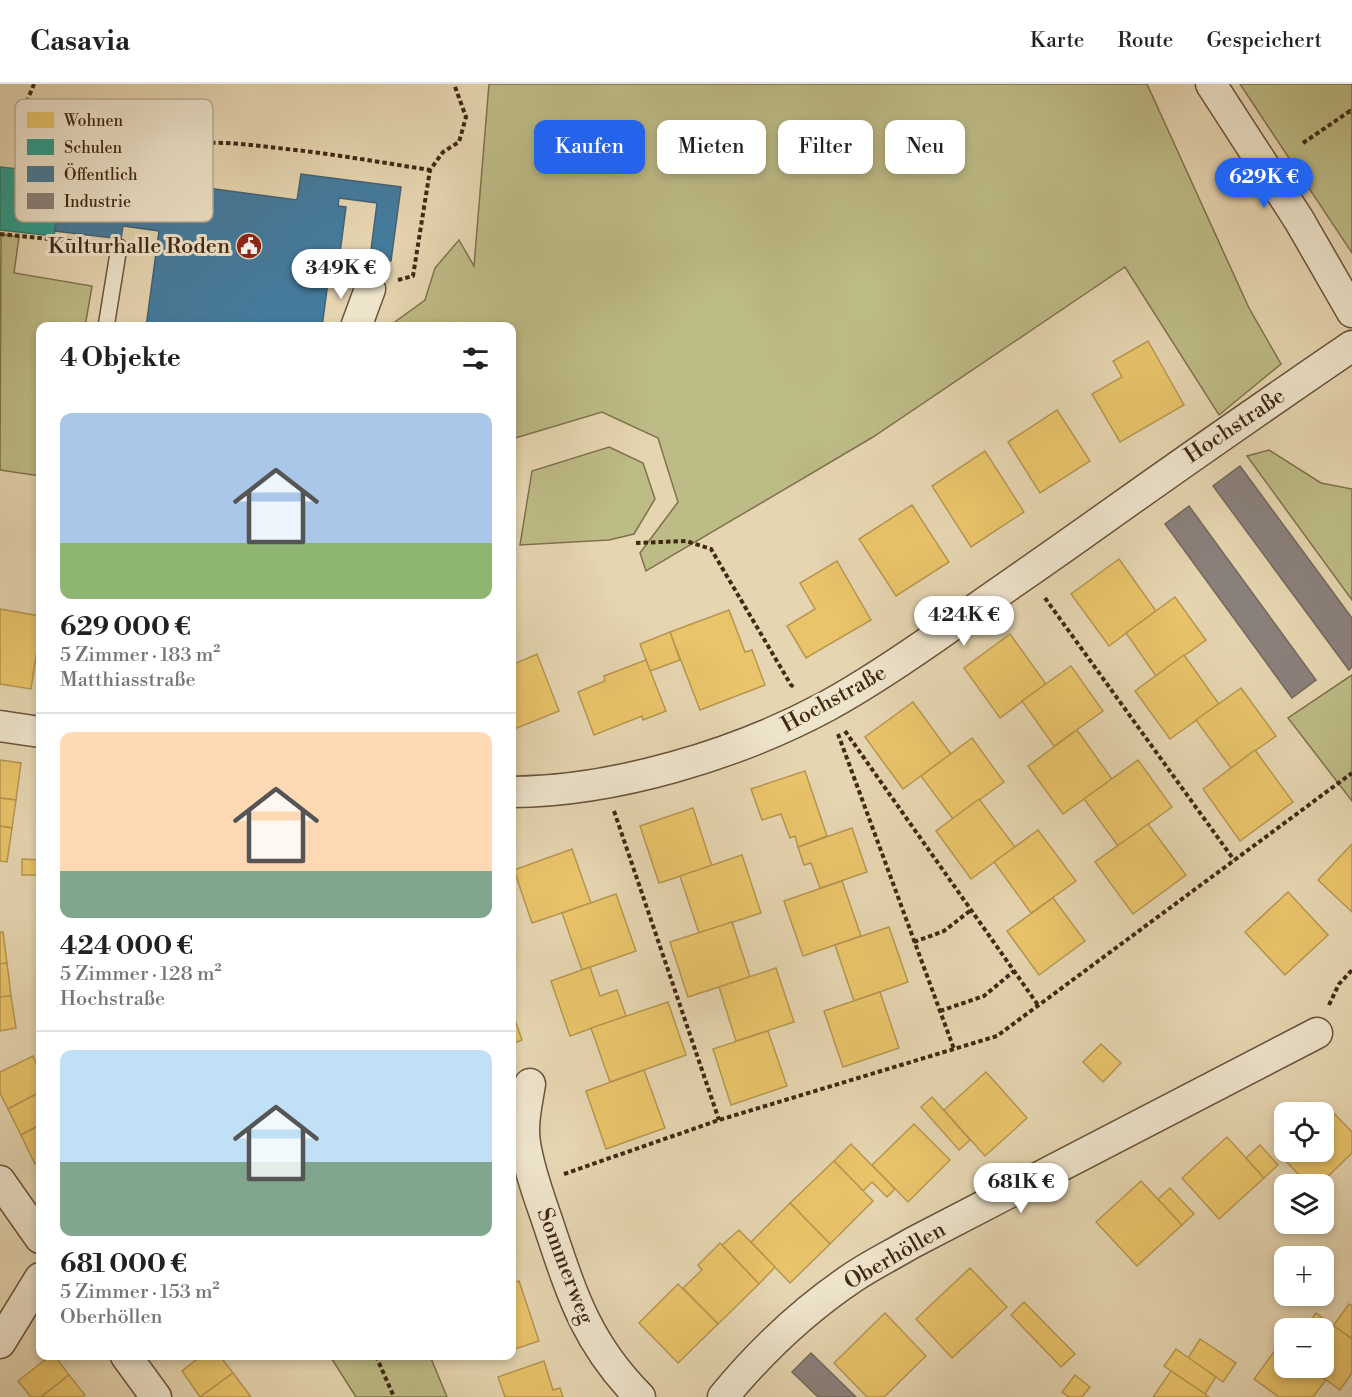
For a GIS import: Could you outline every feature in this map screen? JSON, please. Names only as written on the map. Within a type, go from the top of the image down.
[{"type":"street","points":[[1211,84],[1299,219],[1352,312]]},
{"type":"street","points":[[358,322],[370,289]]},
{"type":"street","name":"Hochstraße","points":[[516,792],[547,792],[666,768],[768,735],[827,706],[899,662],[1181,463],[1352,346]]},
{"type":"street","points":[[0,726],[36,731]]},
{"type":"street","name":"Oberhöllen","points":[[723,1397],[758,1356],[807,1312],[852,1278],[912,1243],[1317,1033]]},
{"type":"street","name":"Sommerweg","points":[[530,1084],[525,1113],[525,1141],[535,1184],[566,1278],[581,1316],[600,1349],[623,1380],[640,1397]]},
{"type":"street","points":[[0,1181],[36,1232]]},
{"type":"street","points":[[0,1343],[36,1284]]},
{"type":"street","points":[[129,1360],[156,1397]]},
{"type":"lane","points":[[107,322],[119,247]]},
{"type":"path","points":[[27,99],[34,84]]},
{"type":"path","points":[[370,289],[413,276],[430,170],[444,152],[459,142],[466,117],[454,84]]},
{"type":"path","points":[[1303,143],[1351,112]]},
{"type":"path","points":[[213,144],[321,152],[430,170]]},
{"type":"path","points":[[0,234],[119,247]]},
{"type":"path","points":[[636,543],[686,541],[711,549],[791,685],[827,706],[1038,1005]]},
{"type":"path","points":[[1027,573],[1234,861]]},
{"type":"path","points":[[827,706],[954,1049]]},
{"type":"path","points":[[535,1184],[719,1120],[997,1036],[1352,773]]},
{"type":"path","points":[[604,782],[719,1120]]},
{"type":"path","points":[[914,942],[944,931],[971,910]]},
{"type":"path","points":[[1317,1033],[1339,984],[1352,970]]},
{"type":"path","points":[[940,1011],[984,996],[1014,971]]},
{"type":"path","points":[[378,1360],[394,1397]]},
{"type":"shaded area","points":[[489,84],[1147,84],[1249,308],[1281,364],[1219,415],[1125,267],[873,437],[646,571],[640,553],[678,502],[658,438],[602,412],[516,438],[516,322],[395,322],[425,300],[435,268],[459,240],[474,266]]},
{"type":"shaded area","points":[[1240,84],[1352,84],[1352,253]]},
{"type":"shaded area","points":[[1,234],[19,237],[14,273],[92,286],[86,322],[36,322],[36,475],[0,470]]},
{"type":"shaded area","points":[[609,447],[643,463],[655,499],[634,534],[609,540],[520,545],[532,471]]},
{"type":"shaded area","points":[[1269,450],[1321,483],[1352,489],[1352,600],[1247,456]]},
{"type":"shaded area","points":[[1352,675],[1352,801],[1288,718]]},
{"type":"shaded area","points":[[333,1360],[432,1360],[447,1397],[356,1397]]},
{"type":"building: Wohnen","points":[[1148,341],[1184,405],[1120,442],[1092,394],[1122,377],[1113,361]]},
{"type":"building: Wohnen","points":[[1057,410],[1090,461],[1040,493],[1008,442]]},
{"type":"building: Wohnen","points":[[985,451],[1024,512],[971,547],[932,486]]},
{"type":"building: Wohnen","points":[[912,505],[949,562],[896,596],[859,539]]},
{"type":"building: Wohnen","points":[[1119,559],[1156,611],[1109,646],[1071,594]]},
{"type":"building: Wohnen","points":[[837,561],[871,620],[806,658],[787,626],[815,609],[800,583]]},
{"type":"building: Wohnen","points":[[1175,597],[1206,640],[1156,676],[1126,633]]},
{"type":"building: Wohnen","points":[[0,609],[36,615],[36,656],[31,689],[0,684]]},
{"type":"building: Wohnen","points":[[729,610],[745,652],[752,650],[765,685],[700,710],[670,632]]},
{"type":"building: Wohnen","points":[[670,632],[680,660],[650,671],[640,644]]},
{"type":"building: Wohnen","points":[[1010,634],[1046,684],[1000,718],[964,668]]},
{"type":"building: Wohnen","points":[[537,654],[559,711],[516,728],[516,663]]},
{"type":"building: Wohnen","points":[[1184,655],[1219,704],[1170,739],[1135,691]]},
{"type":"building: Wohnen","points":[[646,660],[666,711],[643,720],[642,716],[594,735],[578,692],[605,681],[604,676]]},
{"type":"building: Wohnen","points":[[1071,666],[1103,711],[1054,746],[1022,701]]},
{"type":"building: Wohnen","points":[[1241,688],[1276,736],[1231,768],[1196,720]]},
{"type":"building: Wohnen","points":[[913,702],[951,754],[903,789],[865,737]]},
{"type":"building: Wohnen","points":[[1077,730],[1112,779],[1063,814],[1028,766]]},
{"type":"building: Wohnen","points":[[972,738],[1004,782],[953,819],[921,776]]},
{"type":"building: Wohnen","points":[[1255,750],[1293,802],[1240,841],[1203,789]]},
{"type":"building: Wohnen","points":[[0,760],[21,763],[16,800],[0,798]]},
{"type":"building: Wohnen","points":[[1138,760],[1172,807],[1118,846],[1084,799]]},
{"type":"building: Wohnen","points":[[805,771],[827,836],[798,847],[795,836],[790,838],[781,814],[762,820],[751,789]]},
{"type":"building: Wohnen","points":[[0,798],[16,800],[12,828],[0,826]]},
{"type":"building: Wohnen","points":[[979,799],[1015,847],[971,879],[936,831]]},
{"type":"building: Wohnen","points":[[693,808],[712,866],[659,883],[640,826]]},
{"type":"building: Wohnen","points":[[1148,824],[1186,875],[1133,914],[1095,862]]},
{"type":"building: Wohnen","points":[[0,826],[12,828],[7,862],[0,861]]},
{"type":"building: Wohnen","points":[[852,828],[867,872],[820,888],[811,863],[804,865],[798,847]]},
{"type":"building: Wohnen","points":[[1038,830],[1076,881],[1031,913],[994,862]]},
{"type":"building: Wohnen","points":[[1352,844],[1352,912],[1318,880]]},
{"type":"building: Wohnen","points":[[572,849],[591,903],[532,923],[516,876],[516,869]]},
{"type":"building: Wohnen","points":[[742,855],[761,913],[699,933],[680,876]]},
{"type":"building: Wohnen","points":[[22,859],[36,860],[36,875],[22,875]]},
{"type":"building: Wohnen","points":[[842,881],[861,936],[803,956],[784,901]]},
{"type":"building: Wohnen","points":[[1288,892],[1328,935],[1285,975],[1245,932]]},
{"type":"building: Wohnen","points":[[616,894],[636,951],[582,970],[562,913]]},
{"type":"building: Wohnen","points":[[1053,898],[1085,941],[1039,975],[1007,931]]},
{"type":"building: Wohnen","points":[[732,922],[750,977],[688,997],[670,942]]},
{"type":"building: Wohnen","points":[[889,927],[908,982],[854,1001],[835,945]]},
{"type":"building: Wohnen","points":[[0,932],[3,932],[7,963],[0,964]]},
{"type":"building: Wohnen","points":[[7,963],[11,996],[0,997],[0,964]]},
{"type":"building: Wohnen","points":[[590,967],[600,996],[617,990],[626,1016],[570,1036],[551,981]]},
{"type":"building: Wohnen","points":[[776,968],[794,1022],[736,1041],[719,987]]},
{"type":"building: Wohnen","points":[[880,992],[899,1048],[843,1067],[824,1011]]},
{"type":"building: Wohnen","points":[[11,996],[16,1028],[0,1031],[0,997]]},
{"type":"building: Wohnen","points":[[668,1002],[686,1055],[610,1082],[591,1028]]},
{"type":"building: Wohnen","points":[[516,1023],[522,1040],[516,1042]]},
{"type":"building: Wohnen","points":[[768,1031],[787,1086],[731,1105],[713,1049]]},
{"type":"building: Wohnen","points":[[1101,1044],[1121,1063],[1103,1082],[1083,1062]]},
{"type":"building: Wohnen","points":[[33,1056],[36,1063],[36,1094],[8,1109],[0,1093],[0,1072]]},
{"type":"building: Wohnen","points":[[644,1070],[665,1128],[606,1149],[586,1091]]},
{"type":"building: Wohnen","points":[[986,1072],[1027,1118],[985,1156],[944,1110]]},
{"type":"building: Wohnen","points":[[36,1094],[36,1127],[21,1135],[8,1109]]},
{"type":"building: Wohnen","points":[[932,1097],[970,1140],[959,1150],[921,1107]]},
{"type":"building: Wohnen","points":[[1334,1113],[1352,1132],[1352,1153],[1330,1174],[1298,1174],[1287,1162],[1334,1162]]},
{"type":"building: Wohnen","points":[[914,1124],[950,1160],[908,1202],[872,1165]]},
{"type":"building: Wohnen","points":[[36,1127],[35,1164],[21,1135]]},
{"type":"building: Wohnen","points":[[1227,1137],[1264,1178],[1219,1219],[1182,1178]]},
{"type":"building: Wohnen","points":[[851,1144],[895,1189],[887,1197],[872,1182],[863,1191],[834,1161]]},
{"type":"building: Wohnen","points":[[1260,1145],[1278,1165],[1264,1178],[1246,1158]]},
{"type":"building: Wohnen","points":[[834,1161],[873,1201],[830,1244],[790,1203]]},
{"type":"building: Wohnen","points":[[1141,1181],[1182,1225],[1137,1266],[1096,1222]]},
{"type":"building: Wohnen","points":[[1170,1188],[1194,1214],[1182,1225],[1158,1199]]},
{"type":"building: Wohnen","points":[[790,1203],[830,1244],[790,1283],[751,1242]]},
{"type":"building: Wohnen","points":[[739,1230],[775,1267],[759,1284],[722,1245]]},
{"type":"building: Wohnen","points":[[720,1243],[759,1284],[718,1324],[683,1288],[702,1270],[698,1265]]},
{"type":"building: Wohnen","points":[[970,1268],[1007,1307],[952,1358],[916,1319]]},
{"type":"building: Wohnen","points":[[519,1281],[539,1341],[516,1349],[516,1282]]},
{"type":"building: Wohnen","points":[[678,1284],[718,1324],[678,1363],[639,1323]]},
{"type":"building: Wohnen","points":[[1024,1302],[1075,1354],[1061,1367],[1011,1315]]},
{"type":"building: Wohnen","points":[[1349,1304],[1352,1306],[1352,1339],[1334,1325]]},
{"type":"building: Wohnen","points":[[885,1313],[926,1356],[884,1397],[867,1397],[834,1363]]},
{"type":"building: Wohnen","points":[[1316,1313],[1323,1318],[1312,1318]]},
{"type":"building: Wohnen","points":[[1334,1326],[1352,1339],[1352,1373],[1340,1390],[1324,1378],[1334,1378]]},
{"type":"building: Wohnen","points":[[1200,1339],[1236,1363],[1223,1382],[1188,1358]]},
{"type":"building: Wohnen","points":[[1176,1349],[1216,1377],[1205,1394],[1164,1366]]},
{"type":"building: Wohnen","points":[[1274,1352],[1274,1378],[1323,1378],[1326,1380],[1313,1397],[1279,1397],[1254,1379]]},
{"type":"building: Wohnen","points":[[45,1360],[58,1360],[69,1375],[41,1397],[31,1397],[18,1381]]},
{"type":"building: Wohnen","points":[[196,1360],[223,1360],[233,1373],[200,1397],[182,1371]]},
{"type":"building: Wohnen","points":[[544,1361],[553,1390],[560,1388],[563,1397],[505,1397],[498,1377]]},
{"type":"building: Wohnen","points":[[1171,1371],[1205,1394],[1209,1397],[1153,1397]]},
{"type":"building: Wohnen","points":[[233,1373],[251,1397],[200,1397]]},
{"type":"building: Wohnen","points":[[69,1375],[85,1395],[82,1397],[41,1397]]},
{"type":"building: Wohnen","points":[[1075,1375],[1090,1387],[1082,1397],[1069,1397],[1062,1392]]},
{"type":"building: Schulen","points":[[0,167],[15,169],[15,222],[56,222],[54,236],[0,230]]},
{"type":"building: Öffentlich","name":"Kulturhalle Roden","points":[[301,174],[401,187],[391,261],[370,258],[377,203],[339,198],[338,206],[346,207],[340,253],[359,255],[357,271],[330,267],[323,322],[147,322],[159,231],[123,226],[121,239],[55,231],[56,222],[213,222],[213,189],[297,200]]},
{"type":"building: Industrie","points":[[1240,466],[1352,618],[1352,667],[1349,670],[1213,486]]},
{"type":"building: Industrie","points":[[1189,506],[1316,680],[1292,698],[1165,524]]},
{"type":"building: Industrie","points":[[811,1353],[856,1397],[818,1397],[792,1372]]},
{"type":"place","name":"Kulturhalle Roden","points":[[249,246]]}]
